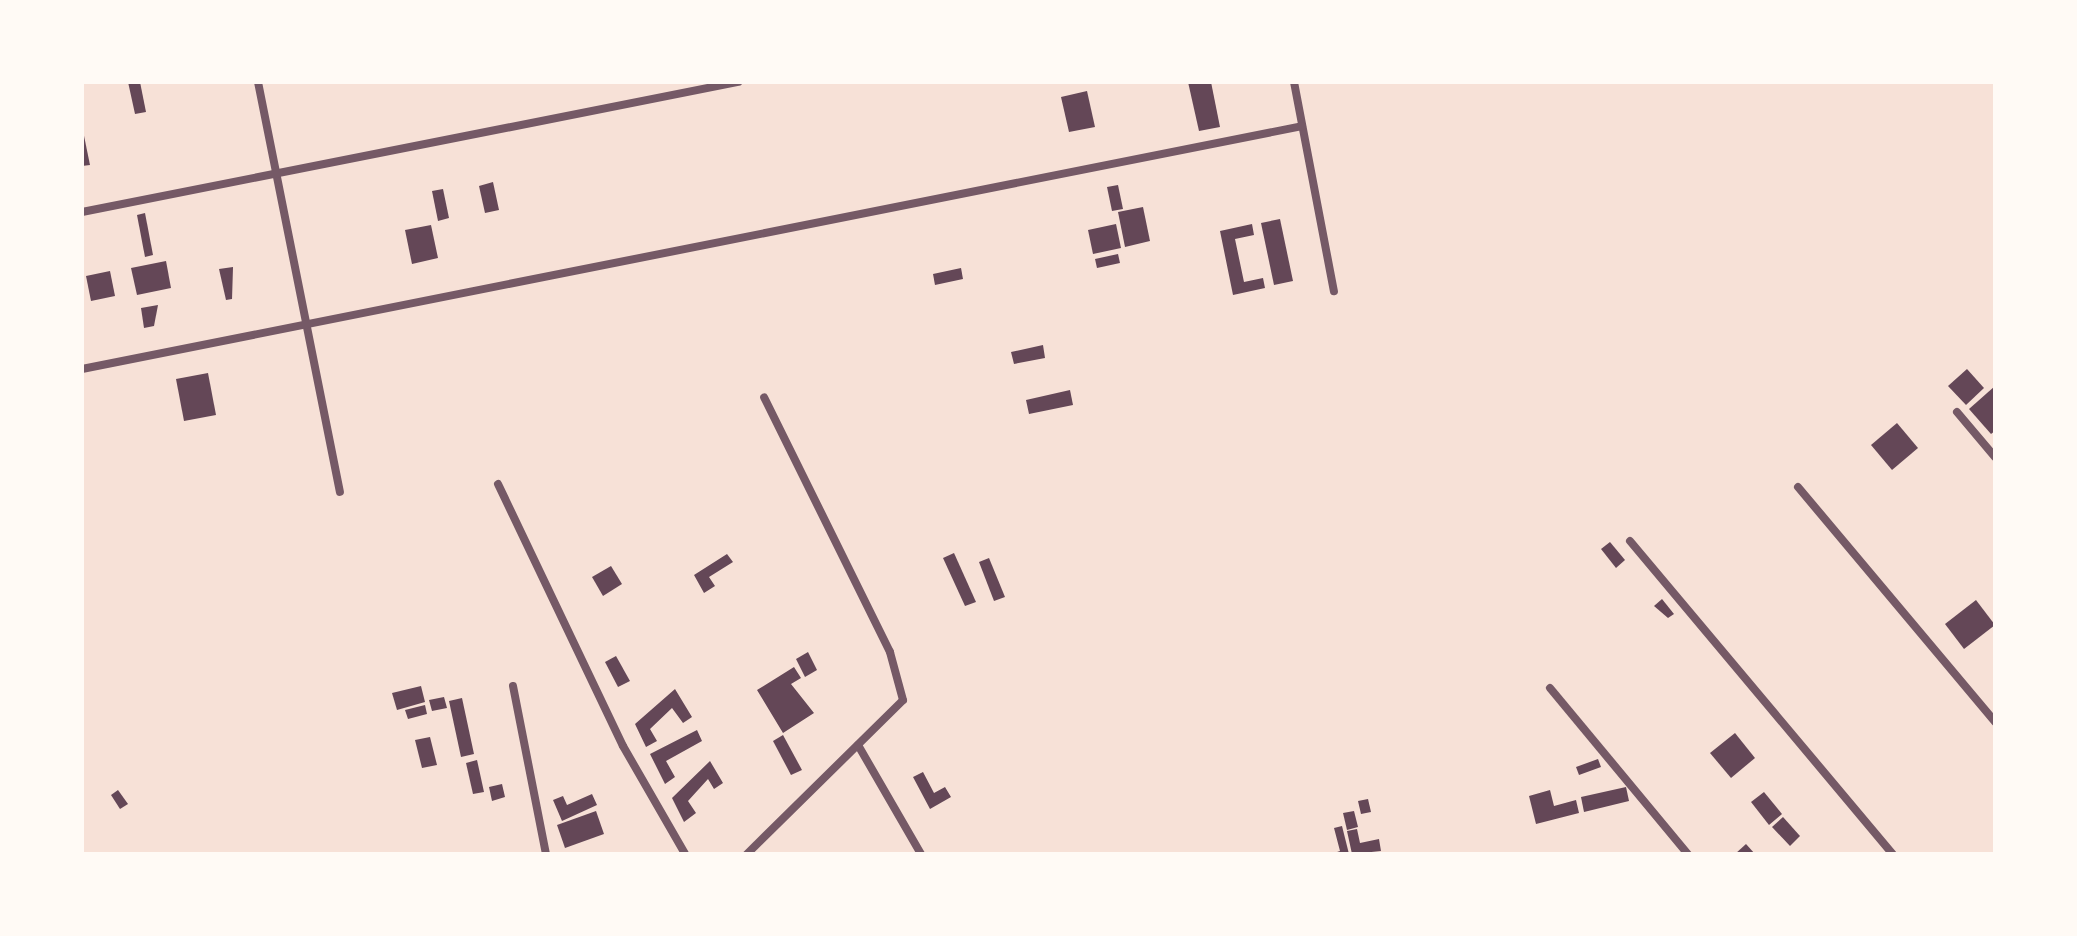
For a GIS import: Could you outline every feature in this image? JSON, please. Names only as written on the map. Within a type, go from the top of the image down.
[{"type":"street","points":[[258,82],[340,492]]},
{"type":"street","points":[[82,212],[738,82]]},
{"type":"street","points":[[1294,82],[1334,291]]},
{"type":"street","points":[[82,369],[1302,126]]},
{"type":"street","points":[[747,854],[903,700],[902,680],[764,397]]},
{"type":"street","points":[[1957,412],[1995,457]]},
{"type":"street","points":[[498,484],[623,746],[685,854]]},
{"type":"street","points":[[1798,487],[1995,722]]},
{"type":"street","points":[[1630,541],[1893,854]]},
{"type":"street","points":[[513,686],[546,854]]},
{"type":"street","points":[[1550,688],[1688,854]]},
{"type":"street","points":[[858,745],[921,854]]},
{"type":"building","points":[[128,82],[140,82],[146,112],[135,114]]},
{"type":"building","points":[[1188,82],[1211,82],[1220,127],[1199,131]]},
{"type":"building","points":[[1087,91],[1095,127],[1069,132],[1061,97]]},
{"type":"building","points":[[82,126],[90,165],[82,166]]},
{"type":"building","points":[[493,182],[499,210],[485,213],[479,186]]},
{"type":"building","points":[[1118,185],[1123,209],[1112,211],[1107,187]]},
{"type":"building","points":[[443,189],[449,218],[438,221],[432,191]]},
{"type":"building","points":[[1143,207],[1150,241],[1125,247],[1118,212]]},
{"type":"building","points":[[145,213],[153,255],[145,257],[137,215]]},
{"type":"building","points":[[1280,219],[1293,281],[1274,285],[1261,223]]},
{"type":"building","points":[[1116,224],[1121,248],[1093,254],[1088,230]]},
{"type":"building","points":[[1252,224],[1254,235],[1235,239],[1244,282],[1263,278],[1265,288],[1233,295],[1220,231]]},
{"type":"building","points":[[431,225],[438,258],[412,264],[405,230]]},
{"type":"building","points":[[1118,254],[1120,263],[1097,268],[1095,259]]},
{"type":"building","points":[[166,261],[171,288],[137,295],[131,268]]},
{"type":"building","points":[[233,267],[232,299],[226,300],[219,269]]},
{"type":"building","points":[[961,268],[963,279],[935,285],[933,274]]},
{"type":"building","points":[[110,271],[115,296],[91,301],[86,276]]},
{"type":"building","points":[[158,305],[154,326],[144,328],[141,308]]},
{"type":"building","points":[[1043,345],[1045,358],[1014,364],[1011,352]]},
{"type":"building","points":[[1967,369],[1984,388],[1966,405],[1948,386]]},
{"type":"building","points":[[208,373],[216,415],[184,421],[176,379]]},
{"type":"building","points":[[1995,386],[1995,431],[1991,434],[1969,409]]},
{"type":"building","points":[[1070,390],[1073,405],[1029,414],[1026,400]]},
{"type":"building","points":[[1897,423],[1918,448],[1892,470],[1871,445]]},
{"type":"building","points":[[1610,542],[1625,560],[1616,568],[1601,549]]},
{"type":"building","points":[[954,553],[976,602],[965,606],[943,558]]},
{"type":"building","points":[[727,554],[733,562],[709,577],[715,586],[704,593],[694,575]]},
{"type":"building","points":[[989,558],[1005,597],[994,601],[979,562]]},
{"type":"building","points":[[611,566],[622,584],[603,596],[592,577]]},
{"type":"building","points":[[1662,599],[1674,614],[1668,618],[1654,606]]},
{"type":"building","points":[[1976,600],[1995,625],[1964,649],[1945,624]]},
{"type":"building","points":[[808,652],[817,670],[805,677],[796,659]]},
{"type":"building","points":[[616,656],[630,681],[618,687],[605,662]]},
{"type":"building","points":[[794,667],[801,678],[791,684],[814,713],[783,733],[757,690]]},
{"type":"building","points":[[421,686],[425,702],[397,710],[392,693]]},
{"type":"building","points":[[675,689],[692,717],[683,723],[672,708],[650,729],[657,741],[646,747],[635,724]]},
{"type":"building","points":[[444,697],[447,708],[432,711],[429,700]]},
{"type":"building","points":[[462,698],[474,754],[461,757],[449,701]]},
{"type":"building","points":[[425,705],[427,714],[408,719],[405,710]]},
{"type":"building","points":[[697,730],[702,741],[666,761],[675,777],[665,784],[650,754]]},
{"type":"building","points":[[1735,733],[1755,758],[1731,778],[1710,753]]},
{"type":"building","points":[[783,735],[802,770],[791,775],[773,741]]},
{"type":"building","points":[[430,737],[437,765],[422,768],[415,740]]},
{"type":"building","points":[[1598,759],[1601,767],[1579,775],[1576,767]]},
{"type":"building","points":[[477,760],[484,792],[473,794],[466,763]]},
{"type":"building","points":[[710,761],[723,783],[714,789],[708,779],[688,801],[696,813],[684,822],[672,798]]},
{"type":"building","points":[[923,772],[934,793],[945,787],[951,797],[930,809],[913,777]]},
{"type":"building","points":[[502,784],[505,797],[492,801],[489,787]]},
{"type":"building","points":[[1626,787],[1629,801],[1584,812],[1581,797]]},
{"type":"building","points":[[118,790],[128,804],[120,809],[111,795]]},
{"type":"building","points":[[1550,790],[1554,806],[1576,800],[1579,813],[1536,824],[1529,796]]},
{"type":"building","points":[[1764,792],[1782,814],[1769,825],[1751,802]]},
{"type":"building","points":[[592,794],[597,805],[562,821],[553,800],[563,796],[567,805]]},
{"type":"building","points":[[1368,799],[1371,812],[1361,814],[1358,801]]},
{"type":"building","points":[[596,811],[604,834],[565,848],[557,825]]},
{"type":"building","points":[[1354,811],[1358,827],[1347,830],[1343,813]]},
{"type":"building","points":[[1783,817],[1800,836],[1790,846],[1772,827]]},
{"type":"building","points":[[1342,826],[1349,854],[1331,854],[1340,851],[1334,828]]},
{"type":"building","points":[[1357,829],[1360,843],[1379,839],[1381,851],[1352,854],[1347,831]]},
{"type":"building","points":[[1746,844],[1755,854],[1735,854]]}]
